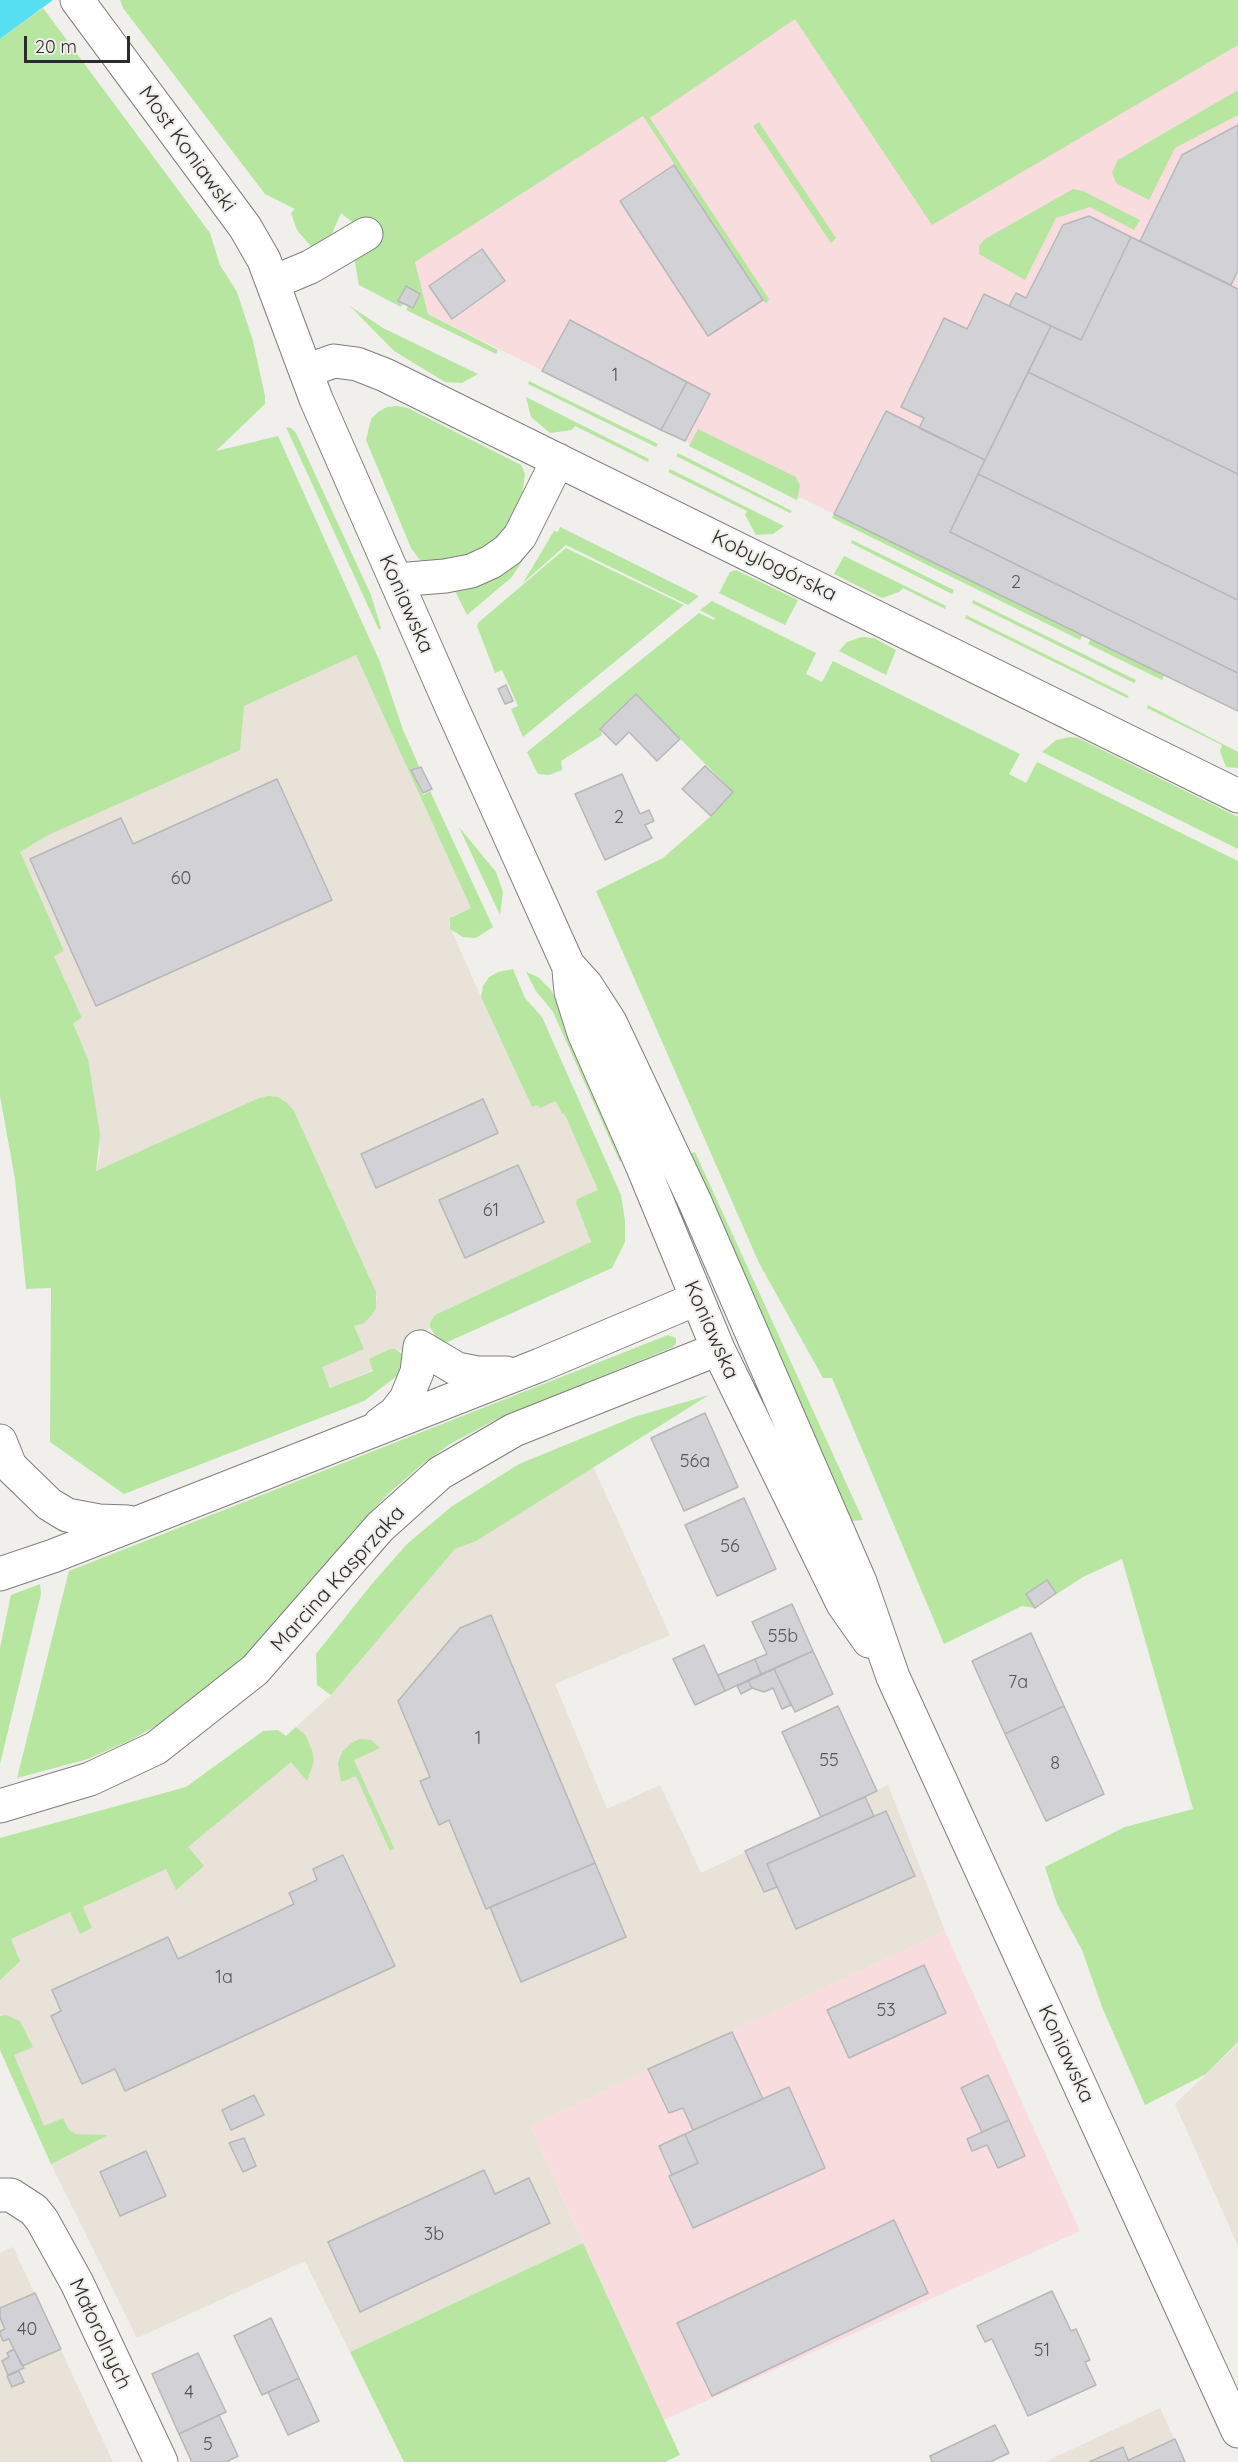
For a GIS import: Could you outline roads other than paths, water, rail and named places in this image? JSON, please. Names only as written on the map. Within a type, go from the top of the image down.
[{"type":"main road","name":"Most Koniawski","points":[[77,0],[253,241]]},
{"type":"main road","points":[[274,282],[310,267],[366,234]]},
{"type":"main road","name":"Koniawska","points":[[253,241],[274,282],[306,371],[343,461],[568,965],[571,992],[584,1033],[642,1165],[718,1349],[843,1604],[893,1677]]},
{"type":"main road","name":"Kobylogórska","points":[[306,371],[334,361],[357,364],[371,369],[1238,796]]},
{"type":"main road","points":[[396,580],[445,576],[471,571],[491,562],[508,550],[520,536],[558,460]]},
{"type":"main road","name":"Koniawska","points":[[568,965],[586,985],[610,1022],[686,1181],[860,1582],[893,1677],[1238,2431]]},
{"type":"main road","points":[[0,1574],[540,1365],[696,1299],[741,1306],[718,1349]]},
{"type":"main road","points":[[365,1433],[395,1413],[406,1399],[417,1372],[420,1347],[457,1369],[477,1373],[499,1374],[540,1365]]},
{"type":"main road","name":"Marcina Kasprzaka","points":[[0,1806],[90,1779],[156,1748],[255,1670],[380,1527],[440,1473],[514,1430],[718,1349]]},
{"type":"main road","points":[[0,1441],[10,1466],[49,1504],[67,1515],[99,1521],[139,1522]]},
{"type":"main road","name":"Małorolnych","points":[[0,2195],[11,2196],[34,2210],[48,2230],[77,2283],[160,2462]]},
{"type":"water","points":[[0,0],[53,0],[0,39]]}]
